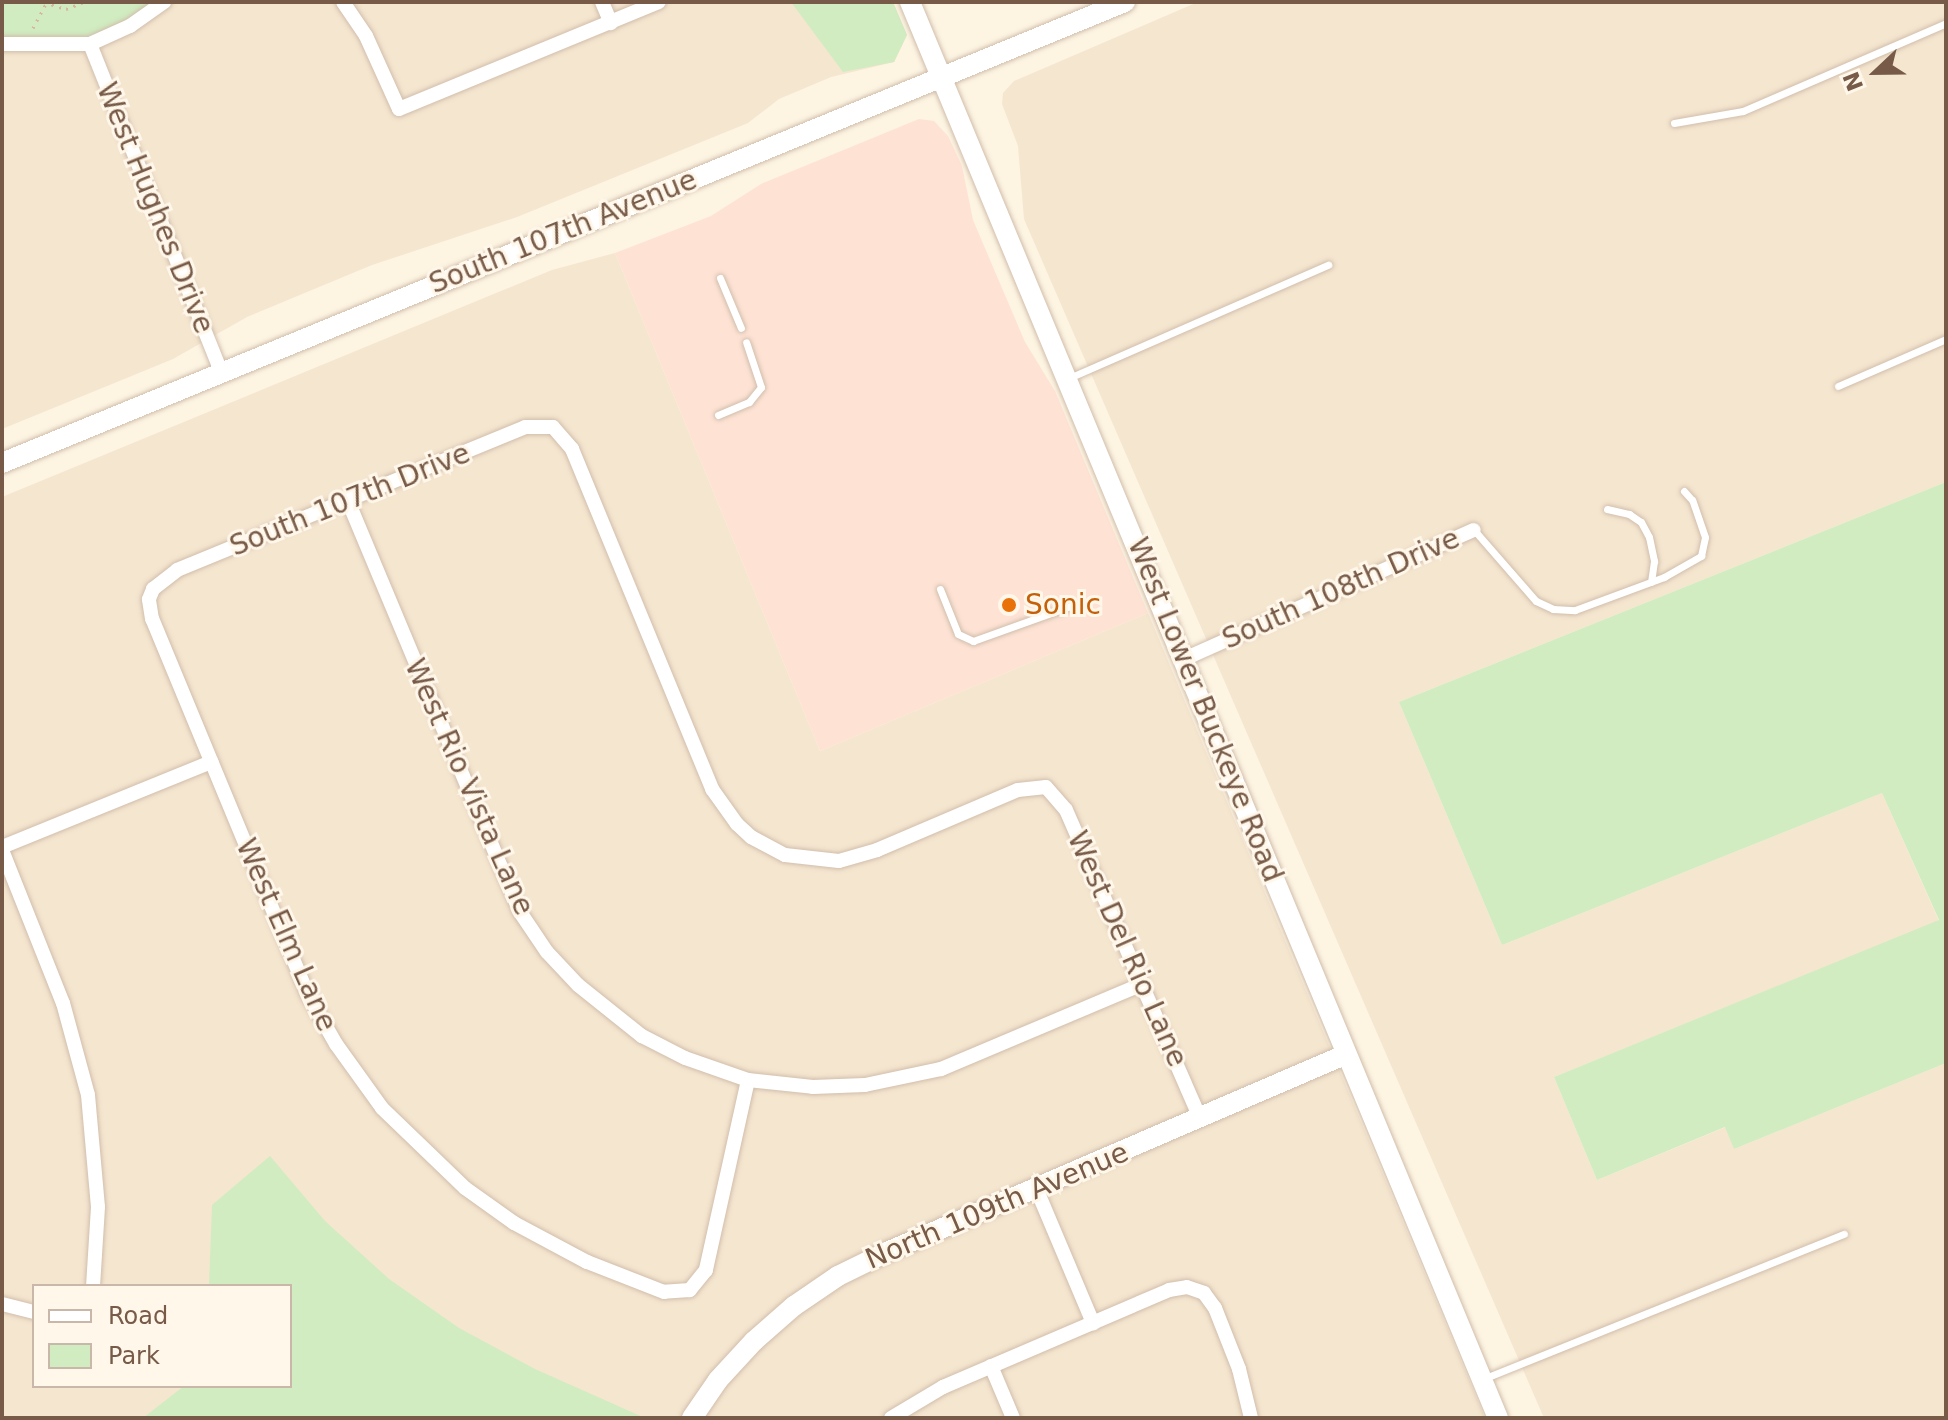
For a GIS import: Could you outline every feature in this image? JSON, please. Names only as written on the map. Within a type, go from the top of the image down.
[{"type":"main road","name":"West Lower Buckeye Road","points":[[910,2],[1498,1418]]},
{"type":"main road","name":"South 107th Avenue","points":[[2,463],[1125,2]]},
{"type":"main road","name":"North 109th Avenue","points":[[692,1418],[745,1350],[816,1290],[887,1252],[1345,1055]]},
{"type":"street","points":[[2,44],[90,44],[130,26],[164,2]]},
{"type":"street","points":[[343,2],[366,36],[399,109],[659,2]]},
{"type":"street","points":[[602,2],[611,23]]},
{"type":"street","name":"West Hughes Drive","points":[[90,44],[221,372]]},
{"type":"street","name":"South 107th Drive","points":[[153,589],[177,570],[525,427],[553,427],[572,449],[712,789],[722,806],[751,837],[802,859],[839,861],[877,850],[1018,790],[1046,787]]},
{"type":"street","name":"West Rio Vista Lane","points":[[348,501],[500,870],[533,933],[578,985],[620,1021],[685,1058],[748,1080],[826,1087],[915,1077],[1142,984]]},
{"type":"street","name":"South 108th Drive","points":[[1184,659],[1474,530]]},
{"type":"street","name":"West Elm Lane","points":[[153,589],[149,599],[152,619],[308,995],[350,1066],[401,1129],[465,1188],[538,1238],[638,1283],[672,1293],[690,1290],[706,1270],[748,1080]]},
{"type":"street","points":[[93,1284],[98,1195],[88,1095],[63,1003],[2,849],[211,762]]},
{"type":"street","name":"West Del Rio Lane","points":[[1046,787],[1066,810],[1200,1118]]},
{"type":"street","points":[[1036,1188],[1093,1323]]},
{"type":"street","points":[[891,1418],[926,1396],[991,1366],[1169,1290],[1196,1288],[1215,1308],[1239,1369],[1251,1418]]},
{"type":"street","points":[[2,1304],[32,1312]]},
{"type":"street","points":[[991,1366],[1013,1418]]},
{"type":"lane","points":[[1674,123],[1743,111],[1946,23]]},
{"type":"lane","points":[[1067,379],[1328,265]]},
{"type":"lane","points":[[720,278],[741,328]]},
{"type":"lane","points":[[1838,386],[1946,339]]},
{"type":"lane","points":[[718,415],[749,402],[761,387],[746,342]]},
{"type":"lane","points":[[1474,530],[1536,601],[1553,609],[1575,610],[1651,582],[1701,556],[1705,537],[1692,500],[1684,491]]},
{"type":"lane","points":[[1607,509],[1629,514],[1641,522],[1649,537],[1654,561],[1651,582]]},
{"type":"lane","points":[[940,589],[958,634],[973,641],[1070,606]]},
{"type":"lane","points":[[1481,1380],[1844,1234]]},
{"type":"path","points":[[29,44],[45,3],[66,9],[84,2]]},
{"type":"shaded area","points":[[2,2],[893,2],[907,35],[894,62],[831,77],[779,99],[748,123],[517,217],[372,265],[247,317],[173,359],[2,429]]},
{"type":"shaded area","points":[[1198,2],[1946,2],[1946,482],[1399,702],[1502,945],[1882,793],[1939,921],[1554,1077],[1597,1180],[1726,1127],[1734,1149],[1946,1063],[1946,1418],[1544,1418],[1024,219],[1018,146],[1002,104],[1003,93],[1014,81]]},
{"type":"shaded area","points":[[919,119],[934,121],[948,136],[962,166],[973,220],[1025,342],[1055,391],[1148,613],[820,751],[615,253],[711,216],[761,184]]},
{"type":"shaded area","points":[[615,253],[820,751],[1148,613],[1485,1418],[2,1418],[2,497],[552,270]]},
{"type":"green space","points":[[2,2],[164,2],[90,44],[2,44]]},
{"type":"green space","points":[[791,2],[893,2],[907,35],[894,62],[843,72]]},
{"type":"green space","points":[[1946,482],[1946,1063],[1734,1149],[1725,1127],[1597,1180],[1554,1077],[1939,920],[1882,793],[1502,945],[1399,702]]},
{"type":"green space","points":[[270,1156],[325,1221],[389,1279],[459,1328],[535,1369],[645,1418],[143,1418],[181,1388],[292,1388],[292,1284],[209,1284],[212,1205]]},
{"type":"place","name":"Sonic","points":[[1009,605]]}]
